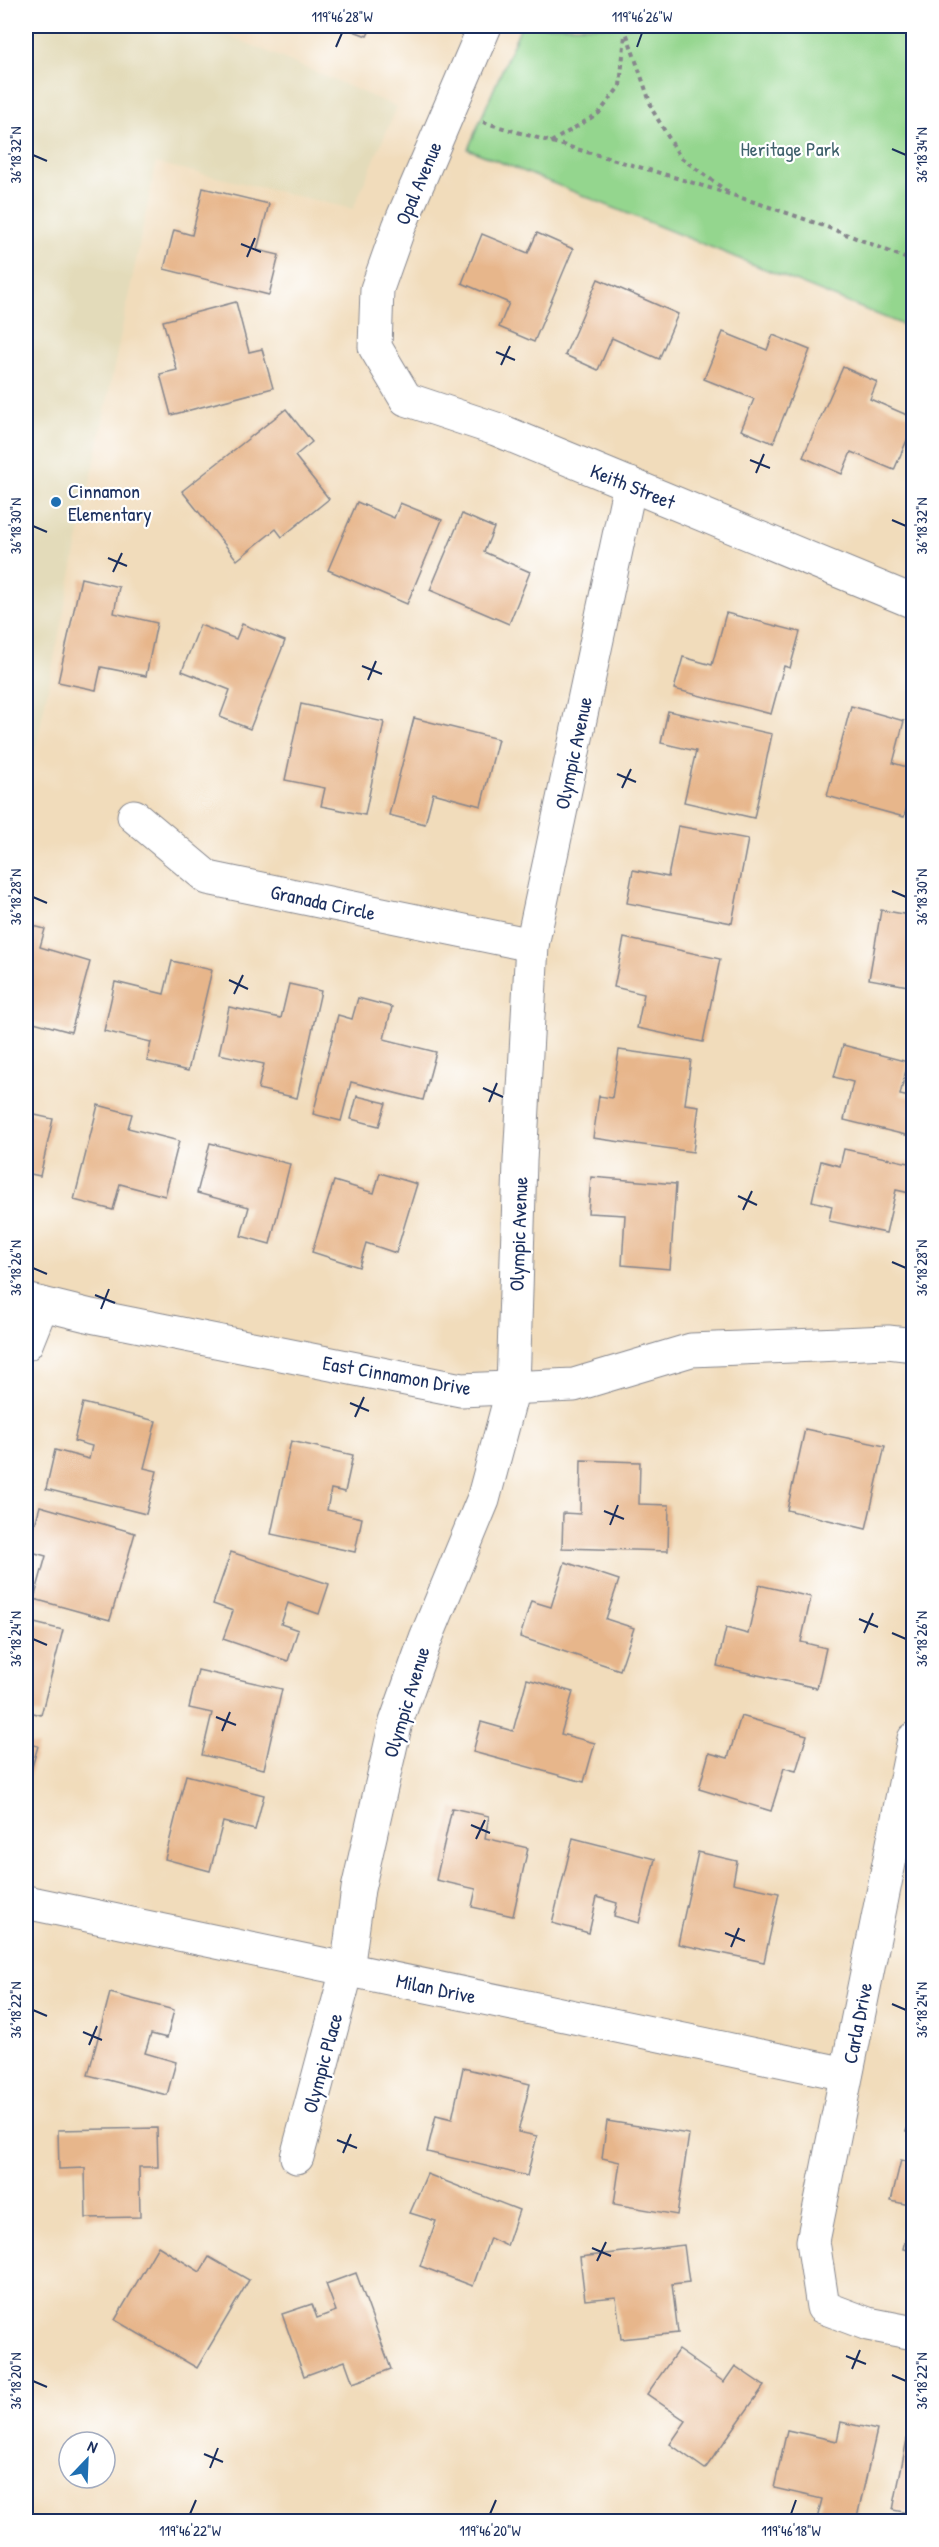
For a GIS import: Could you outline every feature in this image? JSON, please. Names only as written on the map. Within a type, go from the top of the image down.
[{"type":"street","name":"Opal Avenue","points":[[375,347],[377,289],[399,226],[485,26]]},
{"type":"street","name":"Keith Street","points":[[375,347],[406,399],[496,429],[914,602]]},
{"type":"street","name":"Olympic Avenue","points":[[347,1970],[358,1889],[396,1722],[426,1638],[483,1500],[513,1388],[520,1161],[532,945],[630,484]]},
{"type":"street","name":"Granada Circle","points":[[134,816],[208,878],[532,945]]},
{"type":"street","name":"East Cinnamon Drive","points":[[34,1302],[91,1316],[460,1390],[574,1385],[691,1350],[888,1342],[914,1345]]},
{"type":"street","points":[[26,1344],[34,1302]]},
{"type":"street","name":"Carla Drive","points":[[914,1739],[813,2241],[823,2307],[868,2324],[914,2333]]},
{"type":"street","name":"Milan Drive","points":[[26,1902],[846,2074]]},
{"type":"street","name":"Olympic Place","points":[[297,2157],[347,1970]]},
{"type":"path","points":[[624,26],[653,111],[680,157],[731,194]]},
{"type":"path","points":[[551,142],[600,112],[620,86],[625,31]]},
{"type":"path","points":[[447,111],[731,194],[853,235],[914,262]]},
{"type":"shaded area","name":"Cinnamon Elementary","points":[[26,26],[207,26],[397,107],[353,209],[156,163],[26,795]]},
{"type":"green space","name":"Heritage Park","points":[[521,26],[913,26],[913,329],[468,149]]},
{"type":"building","points":[[340,26],[372,26],[367,36]]},
{"type":"building","points":[[203,188],[269,204],[257,250],[279,255],[269,295],[164,269],[174,230],[192,235]]},
{"type":"building","points":[[537,233],[573,249],[534,342],[499,327],[509,303],[462,283],[482,234],[528,253]]},
{"type":"building","points":[[598,279],[678,314],[659,359],[612,338],[598,370],[565,355]]},
{"type":"building","points":[[236,302],[249,352],[262,349],[273,388],[171,415],[160,374],[177,370],[163,321]]},
{"type":"building","points":[[723,332],[767,350],[773,335],[810,350],[773,443],[741,430],[754,399],[704,379]]},
{"type":"building","points":[[843,367],[877,382],[870,399],[914,418],[914,424],[894,470],[851,452],[842,474],[803,457]]},
{"type":"building","points":[[286,409],[312,442],[295,456],[329,499],[282,537],[276,529],[237,560],[182,491]]},
{"type":"building","points":[[357,502],[394,518],[400,503],[442,520],[407,604],[328,570]]},
{"type":"building","points":[[462,514],[494,528],[484,552],[530,572],[509,624],[430,590]]},
{"type":"building","points":[[81,578],[119,587],[114,613],[157,623],[146,676],[101,667],[96,690],[58,682]]},
{"type":"building","points":[[726,613],[800,632],[790,668],[784,666],[771,714],[674,689],[683,657],[712,665]]},
{"type":"building","points":[[242,624],[285,641],[250,729],[220,717],[230,690],[182,671],[200,625],[236,639]]},
{"type":"building","points":[[301,704],[384,722],[365,815],[321,806],[325,788],[285,780]]},
{"type":"building","points":[[851,706],[904,721],[893,763],[914,769],[914,781],[904,817],[827,796]]},
{"type":"building","points":[[668,711],[772,734],[754,818],[684,802],[696,751],[661,743]]},
{"type":"building","points":[[414,718],[498,739],[481,806],[433,793],[425,824],[389,815]]},
{"type":"building","points":[[678,826],[748,839],[732,923],[627,903],[633,870],[668,877]]},
{"type":"building","points":[[881,910],[914,916],[914,987],[869,979]]},
{"type":"building","points":[[26,924],[45,929],[40,947],[90,962],[71,1032],[26,1020]]},
{"type":"building","points":[[624,938],[720,959],[703,1042],[637,1028],[644,994],[614,987]]},
{"type":"building","points":[[172,961],[212,970],[188,1071],[147,1061],[151,1042],[104,1031],[115,982],[164,994]]},
{"type":"building","points":[[289,984],[321,991],[297,1098],[258,1089],[264,1064],[219,1054],[229,1007],[281,1018]]},
{"type":"building","points":[[358,998],[392,1007],[384,1039],[436,1052],[423,1100],[351,1082],[341,1121],[313,1114],[338,1015],[352,1019]]},
{"type":"building","points":[[843,1045],[908,1062],[900,1095],[914,1098],[914,1137],[844,1120],[853,1082],[834,1077]]},
{"type":"building","points":[[619,1050],[691,1060],[685,1104],[699,1106],[693,1152],[593,1138],[599,1096],[612,1098]]},
{"type":"building","points":[[357,1096],[386,1103],[379,1126],[351,1119]]},
{"type":"building","points":[[98,1105],[132,1114],[128,1128],[179,1141],[165,1196],[120,1184],[113,1210],[74,1200]]},
{"type":"building","points":[[26,1113],[53,1119],[40,1176],[26,1173]]},
{"type":"building","points":[[210,1143],[290,1164],[270,1244],[241,1236],[249,1207],[197,1193]]},
{"type":"building","points":[[844,1149],[914,1164],[914,1194],[896,1190],[886,1233],[829,1221],[832,1206],[812,1201],[821,1161],[840,1166]]},
{"type":"building","points":[[380,1173],[417,1184],[396,1253],[366,1243],[359,1267],[312,1252],[334,1181],[374,1193]]},
{"type":"building","points":[[591,1177],[676,1184],[670,1269],[622,1265],[625,1215],[588,1213]]},
{"type":"building","points":[[83,1403],[156,1421],[144,1468],[157,1471],[146,1514],[46,1489],[55,1450],[89,1459],[92,1446],[74,1441]]},
{"type":"building","points":[[805,1429],[885,1446],[866,1529],[787,1510]]},
{"type":"building","points":[[291,1441],[353,1455],[345,1492],[331,1489],[327,1510],[362,1518],[355,1552],[271,1534]]},
{"type":"building","points":[[581,1460],[640,1462],[639,1504],[669,1505],[668,1551],[562,1548],[563,1513],[580,1514]]},
{"type":"building","points":[[40,1506],[135,1533],[110,1620],[34,1599],[46,1556],[28,1551]]},
{"type":"building","points":[[231,1552],[329,1584],[319,1614],[288,1603],[281,1624],[298,1630],[288,1661],[223,1639],[233,1611],[213,1604]]},
{"type":"building","points":[[565,1562],[619,1580],[606,1619],[634,1628],[620,1670],[520,1637],[531,1601],[551,1607]]},
{"type":"building","points":[[759,1585],[811,1597],[801,1642],[826,1648],[817,1688],[717,1666],[726,1628],[748,1634]]},
{"type":"building","points":[[26,1621],[63,1630],[41,1715],[26,1711]]},
{"type":"building","points":[[198,1670],[282,1689],[264,1769],[202,1755],[212,1713],[189,1708]]},
{"type":"building","points":[[527,1679],[573,1692],[561,1734],[595,1743],[584,1782],[473,1752],[481,1722],[513,1731]]},
{"type":"building","points":[[741,1716],[807,1735],[796,1771],[784,1768],[771,1811],[699,1789],[709,1753],[728,1758]]},
{"type":"building","points":[[26,1743],[38,1746],[26,1788]]},
{"type":"building","points":[[186,1775],[264,1795],[255,1830],[223,1822],[210,1871],[165,1859]]},
{"type":"building","points":[[452,1808],[489,1816],[485,1838],[528,1848],[513,1916],[472,1907],[476,1889],[436,1880]]},
{"type":"building","points":[[573,1838],[655,1859],[639,1923],[614,1916],[617,1903],[597,1897],[589,1933],[552,1923]]},
{"type":"building","points":[[698,1852],[737,1861],[733,1883],[779,1893],[764,1962],[678,1944]]},
{"type":"building","points":[[110,1993],[174,2010],[167,2038],[151,2034],[145,2053],[176,2062],[167,2095],[88,2075]]},
{"type":"building","points":[[463,2068],[530,2084],[518,2132],[537,2136],[527,2176],[427,2152],[436,2115],[452,2119]]},
{"type":"building","points":[[914,2109],[914,2134],[906,2132]]},
{"type":"building","points":[[607,2121],[689,2134],[677,2215],[614,2204],[620,2162],[602,2158]]},
{"type":"building","points":[[157,2128],[158,2167],[139,2167],[140,2217],[86,2218],[85,2168],[59,2169],[58,2130]]},
{"type":"building","points":[[901,2160],[914,2163],[914,2206],[891,2201]]},
{"type":"building","points":[[427,2174],[519,2210],[507,2246],[490,2238],[473,2286],[420,2266],[436,2221],[410,2213]]},
{"type":"building","points":[[914,2208],[914,2251],[903,2249]]},
{"type":"building","points":[[684,2245],[689,2282],[672,2284],[678,2333],[621,2339],[616,2297],[585,2300],[580,2257]]},
{"type":"building","points":[[158,2246],[200,2272],[209,2257],[249,2280],[197,2368],[115,2320]]},
{"type":"building","points":[[356,2273],[391,2369],[353,2383],[345,2361],[304,2376],[282,2314],[312,2304],[317,2318],[336,2311],[326,2284]]},
{"type":"building","points":[[678,2350],[724,2382],[735,2366],[764,2386],[705,2469],[670,2444],[686,2421],[647,2394]]},
{"type":"building","points":[[841,2422],[877,2430],[856,2522],[829,2522],[817,2519],[822,2499],[774,2488],[787,2430],[837,2441]]},
{"type":"building","points":[[907,2439],[914,2440],[914,2514],[893,2510]]},
{"type":"place","name":"Cinnamon Elementary","points":[[56,502]]}]
